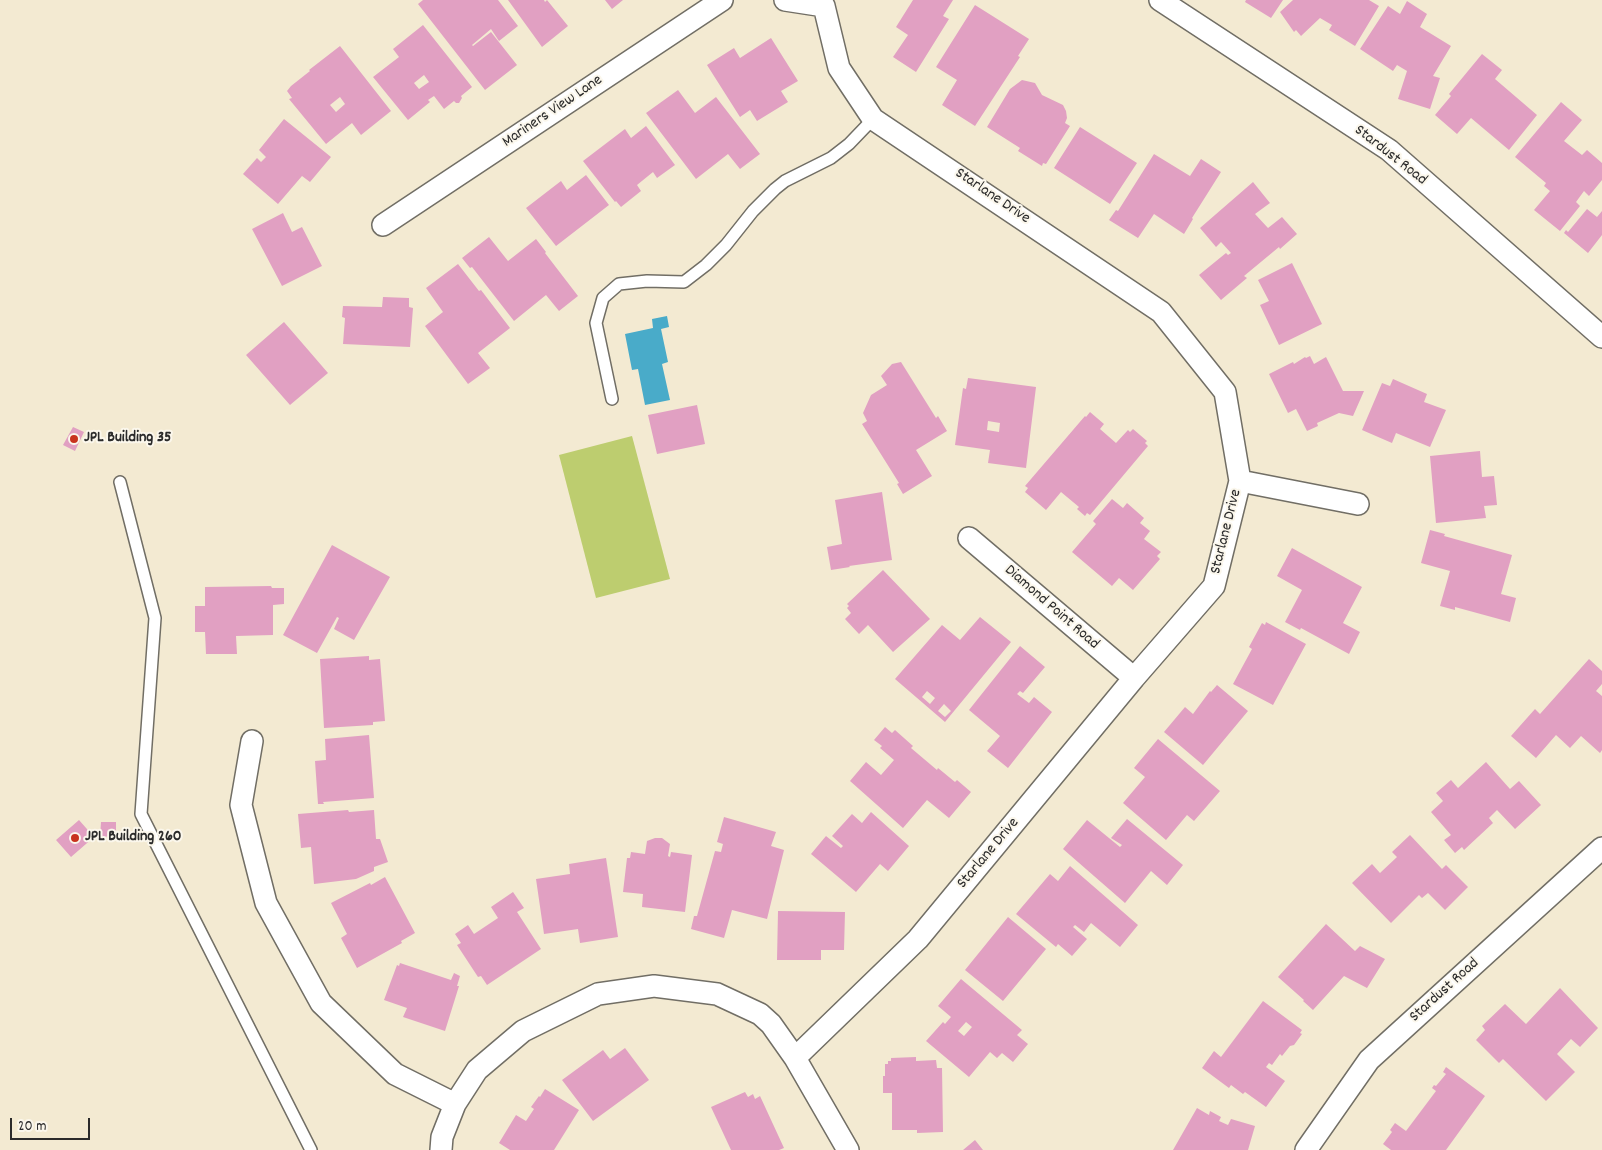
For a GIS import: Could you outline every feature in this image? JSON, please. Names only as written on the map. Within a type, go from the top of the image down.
[{"type":"street","name":"Mariners View Lane","points":[[383,225],[722,0]]},
{"type":"street","points":[[785,0],[826,3]]},
{"type":"street","name":"Stardust Road","points":[[1160,0],[1389,150],[1602,337]]},
{"type":"street","name":"Starlane Drive","points":[[795,1058],[918,939],[1134,678],[1214,586],[1240,480],[1225,392],[1162,312],[873,119],[839,68],[826,3]]},
{"type":"street","points":[[1240,480],[1358,504]]},
{"type":"street","name":"Diamond Point Road","points":[[969,538],[1134,678]]},
{"type":"street","points":[[252,741],[241,805],[266,903],[321,1003],[395,1074],[455,1104]]},
{"type":"street","name":"Stardust Road","points":[[1306,1150],[1369,1060],[1602,848]]},
{"type":"street","points":[[441,1150],[442,1137],[455,1104],[477,1070],[523,1031],[598,994],[654,986],[717,994],[760,1014],[771,1024],[795,1058],[848,1150]]},
{"type":"lane","points":[[612,399],[596,323],[603,298],[619,284],[647,281],[684,282],[706,266],[726,245],[753,211],[775,189],[785,181],[831,158],[849,144],[873,119]]},
{"type":"lane","points":[[120,482],[155,618],[141,814],[311,1150]]},
{"type":"green space","points":[[632,436],[670,579],[596,598],[559,455]]},
{"type":"water","points":[[667,316],[669,327],[661,329],[668,362],[662,364],[670,400],[645,405],[638,369],[632,370],[625,334],[653,328],[652,319]]},
{"type":"building","points":[[423,0],[498,0],[518,26],[499,41],[491,29],[472,45],[491,32],[517,65],[485,90],[418,4]]},
{"type":"building","points":[[508,0],[544,0],[545,2],[547,0],[568,26],[542,47]]},
{"type":"building","points":[[605,0],[623,0],[612,9]]},
{"type":"building","points":[[913,0],[953,0],[943,16],[949,19],[916,72],[893,57],[908,35],[896,27]]},
{"type":"building","points":[[1246,0],[1283,0],[1271,18],[1245,2]]},
{"type":"building","points":[[1293,0],[1369,0],[1379,6],[1355,46],[1329,30],[1332,25],[1320,18],[1301,36],[1296,30],[1294,32],[1280,12]]},
{"type":"building","points":[[1407,1],[1427,14],[1420,27],[1451,46],[1433,76],[1440,78],[1430,109],[1398,99],[1407,71],[1397,65],[1393,71],[1360,49],[1388,6],[1400,14]]},
{"type":"building","points":[[975,5],[1029,39],[1018,56],[1020,57],[975,126],[942,105],[957,80],[936,67]]},
{"type":"building","points":[[423,25],[472,87],[461,96],[462,98],[459,103],[454,101],[444,109],[434,96],[428,100],[430,102],[408,120],[373,77],[399,57],[393,49]],"holes":[[[424,75],[429,82],[419,89],[414,83]]]},
{"type":"building","points":[[771,38],[798,81],[781,91],[788,102],[757,121],[750,110],[740,117],[707,65],[734,48],[740,58]]},
{"type":"building","points":[[340,46],[391,111],[361,135],[352,123],[326,144],[289,99],[292,98],[287,91],[309,70]],"holes":[[[340,97],[345,104],[336,112],[330,105]]]},
{"type":"building","points":[[1482,54],[1502,70],[1495,79],[1537,115],[1509,150],[1471,118],[1457,134],[1435,115],[1451,96],[1449,94]]},
{"type":"building","points":[[1022,80],[1035,83],[1042,95],[1063,105],[1067,118],[1065,123],[1070,126],[1046,164],[1043,163],[1042,166],[1018,151],[1020,148],[987,127],[1010,89]]},
{"type":"building","points":[[678,90],[695,113],[716,97],[760,154],[740,169],[728,154],[696,179],[646,113]]},
{"type":"building","points":[[1561,102],[1582,120],[1564,141],[1582,155],[1587,150],[1602,163],[1602,180],[1589,196],[1584,191],[1576,202],[1580,206],[1560,231],[1534,210],[1550,191],[1544,186],[1546,183],[1515,157]]},
{"type":"building","points":[[284,119],[331,157],[310,182],[302,176],[278,204],[243,174],[257,158],[261,162],[266,157],[259,150]]},
{"type":"building","points":[[646,126],[675,165],[657,178],[653,172],[637,185],[641,191],[621,207],[583,161],[625,129],[631,138]]},
{"type":"building","points":[[1080,127],[1137,163],[1110,204],[1054,168]]},
{"type":"building","points":[[1154,154],[1190,176],[1201,159],[1221,172],[1184,234],[1154,214],[1138,238],[1109,220],[1116,210],[1118,211]]},
{"type":"building","points":[[586,175],[609,205],[556,246],[526,208],[561,181],[567,190]]},
{"type":"building","points":[[1253,182],[1270,203],[1255,214],[1268,228],[1282,217],[1297,234],[1244,276],[1247,278],[1221,300],[1199,275],[1226,253],[1228,255],[1231,253],[1221,242],[1216,247],[1200,228]]},
{"type":"building","points":[[1587,209],[1597,217],[1602,211],[1602,235],[1588,253],[1564,233],[1566,230],[1568,232]]},
{"type":"building","points":[[283,213],[292,232],[302,227],[322,266],[282,286],[252,229]]},
{"type":"building","points":[[489,237],[508,261],[536,239],[578,296],[559,311],[546,295],[514,321],[472,267],[470,268],[462,258]]},
{"type":"building","points":[[1292,263],[1322,324],[1279,345],[1260,305],[1269,301],[1258,280]]},
{"type":"building","points":[[458,264],[510,328],[478,353],[490,368],[468,384],[425,326],[443,312],[426,288]]},
{"type":"building","points":[[383,297],[409,298],[409,307],[413,308],[410,347],[343,344],[345,318],[342,317],[343,306],[382,307]]},
{"type":"building","points":[[284,322],[328,373],[290,405],[246,355]]},
{"type":"building","points":[[1310,356],[1314,364],[1326,357],[1343,391],[1364,391],[1353,416],[1339,413],[1317,423],[1318,426],[1307,431],[1296,409],[1288,413],[1269,374]]},
{"type":"building","points":[[901,362],[936,418],[938,416],[947,431],[916,450],[932,476],[903,494],[897,484],[899,483],[862,424],[867,421],[863,413],[871,395],[887,385],[881,376],[892,364]]},
{"type":"building","points":[[968,378],[1036,387],[1026,468],[988,463],[990,450],[955,445],[963,388],[966,389]],"holes":[[[988,421],[1000,423],[999,432],[987,430]]]},
{"type":"building","points":[[1393,379],[1427,394],[1424,402],[1446,410],[1430,447],[1396,433],[1392,443],[1362,430],[1382,383],[1390,386]]},
{"type":"building","points":[[697,405],[705,444],[657,454],[648,415]]},
{"type":"building","points":[[1090,412],[1104,424],[1100,429],[1116,443],[1128,430],[1130,432],[1133,429],[1147,441],[1145,443],[1148,446],[1090,515],[1087,513],[1085,516],[1077,509],[1079,507],[1061,492],[1046,510],[1025,492],[1028,488],[1025,486]]},
{"type":"building","name":"JPL Building 35","points":[[73,427],[84,432],[75,451],[63,445]]},
{"type":"building","points":[[1480,451],[1482,477],[1494,476],[1497,505],[1484,506],[1486,518],[1436,523],[1430,456]]},
{"type":"building","points":[[882,492],[892,560],[831,570],[827,547],[842,544],[835,500]]},
{"type":"building","points":[[1112,499],[1123,508],[1127,503],[1144,518],[1140,523],[1150,531],[1144,539],[1161,552],[1157,556],[1160,559],[1133,590],[1119,578],[1112,586],[1072,552],[1096,524],[1093,521]]},
{"type":"building","points":[[1430,530],[1445,534],[1444,536],[1512,555],[1501,594],[1516,598],[1510,622],[1455,607],[1455,610],[1440,606],[1450,571],[1421,563]]},
{"type":"building","points":[[332,545],[390,577],[354,640],[334,629],[339,618],[337,617],[317,653],[283,635]]},
{"type":"building","points":[[1292,548],[1362,587],[1343,623],[1360,632],[1349,654],[1301,628],[1300,630],[1285,622],[1302,590],[1277,576]]},
{"type":"building","points":[[883,570],[930,619],[893,652],[868,625],[859,634],[845,619],[851,613],[847,608],[849,606],[847,604]]},
{"type":"building","points":[[271,586],[272,588],[284,588],[284,604],[273,605],[273,635],[236,636],[237,654],[206,654],[205,632],[195,632],[195,606],[205,606],[205,587]]},
{"type":"building","points":[[980,617],[1011,642],[945,722],[895,679],[942,625],[960,640]],"holes":[[[927,691],[935,698],[930,704],[922,697]],[[944,704],[951,711],[945,717],[938,711]]]},
{"type":"building","points":[[1266,622],[1306,644],[1273,705],[1233,684],[1252,649],[1249,647],[1262,623],[1265,625]]},
{"type":"building","points":[[1020,646],[1045,667],[1023,693],[1020,691],[1017,694],[1029,703],[1034,697],[1052,712],[1008,768],[987,751],[1000,736],[969,710]]},
{"type":"building","points":[[369,656],[369,660],[380,659],[385,721],[373,722],[373,725],[324,728],[320,659]]},
{"type":"building","points":[[1589,659],[1602,671],[1602,684],[1596,691],[1602,696],[1602,750],[1600,753],[1581,736],[1570,748],[1556,735],[1536,758],[1511,736],[1535,709],[1540,714]]},
{"type":"building","points":[[1217,685],[1248,711],[1203,765],[1164,732],[1185,707],[1193,714],[1210,691]]},
{"type":"building","points":[[885,727],[892,733],[895,730],[913,746],[911,748],[937,770],[938,768],[955,782],[957,780],[971,792],[949,818],[927,800],[903,828],[850,781],[866,762],[881,775],[894,760],[874,740]]},
{"type":"building","points":[[369,735],[374,798],[318,804],[315,761],[326,760],[325,739]]},
{"type":"building","points":[[1158,739],[1220,791],[1194,821],[1187,815],[1166,840],[1123,803],[1145,777],[1134,768]]},
{"type":"building","points":[[1486,762],[1510,789],[1519,781],[1541,805],[1515,829],[1497,810],[1489,818],[1493,823],[1464,850],[1462,847],[1455,853],[1444,840],[1451,835],[1431,812],[1443,801],[1436,793],[1451,780],[1458,788]]},
{"type":"building","points":[[348,810],[349,812],[374,810],[376,839],[380,839],[388,862],[374,867],[374,871],[356,879],[314,884],[311,847],[301,848],[298,814]]},
{"type":"building","points":[[871,812],[909,846],[888,871],[880,864],[856,892],[811,854],[826,836],[841,848],[843,846],[832,836],[852,814],[862,823]]},
{"type":"building","points":[[724,817],[776,832],[771,846],[784,850],[767,919],[732,910],[724,938],[691,929],[694,916],[697,916],[715,851],[721,852],[723,844],[717,842]]},
{"type":"building","points":[[1127,819],[1183,865],[1167,885],[1151,871],[1125,903],[1063,849],[1087,820],[1120,847],[1122,845],[1111,838]]},
{"type":"building","name":"JPL Building 260","points":[[79,820],[94,837],[71,857],[56,840]]},
{"type":"building","points":[[101,822],[116,822],[116,836],[100,837]]},
{"type":"building","points":[[1410,835],[1442,869],[1446,865],[1468,887],[1445,910],[1428,893],[1422,898],[1419,895],[1391,923],[1352,883],[1372,864],[1380,873],[1397,857],[1392,852]]},
{"type":"building","points":[[662,838],[670,844],[668,856],[670,857],[671,852],[692,855],[685,912],[642,907],[643,894],[623,892],[627,858],[630,858],[631,852],[645,854],[647,841]]},
{"type":"building","points":[[606,858],[618,937],[580,943],[578,929],[544,934],[536,879],[570,874],[569,864]]},
{"type":"building","points":[[1070,866],[1138,925],[1120,947],[1091,923],[1084,932],[1075,925],[1073,927],[1087,939],[1072,956],[1058,944],[1056,947],[1016,914],[1050,874],[1058,881]]},
{"type":"building","points":[[385,877],[415,933],[401,941],[402,943],[357,968],[341,938],[347,934],[331,903]]},
{"type":"building","points":[[513,892],[524,908],[517,912],[541,949],[487,985],[481,976],[478,977],[457,945],[461,943],[455,934],[468,925],[474,934],[498,918],[491,907]]},
{"type":"building","points":[[778,911],[845,912],[844,950],[821,950],[821,960],[777,960]]},
{"type":"building","points":[[1008,917],[1046,949],[1003,1001],[965,970]]},
{"type":"building","points":[[1326,924],[1355,951],[1360,946],[1385,959],[1367,988],[1344,976],[1313,1010],[1278,977]]},
{"type":"building","points":[[400,963],[451,980],[454,973],[460,976],[457,986],[459,986],[445,1031],[403,1017],[407,1008],[384,1000],[397,965],[399,966]]},
{"type":"building","points":[[961,979],[1022,1030],[1017,1035],[1028,1044],[1013,1062],[1002,1053],[997,1058],[990,1052],[969,1077],[926,1041],[943,1022],[945,1024],[951,1017],[938,1006]],"holes":[[[966,1022],[972,1027],[964,1036],[958,1031]]]},
{"type":"building","points":[[1560,988],[1598,1028],[1580,1047],[1571,1039],[1557,1054],[1575,1072],[1546,1101],[1503,1059],[1499,1063],[1476,1040],[1485,1030],[1482,1026],[1505,1004],[1526,1024]]},
{"type":"building","points":[[1263,1001],[1302,1030],[1300,1033],[1302,1034],[1294,1045],[1290,1046],[1282,1056],[1280,1054],[1272,1065],[1269,1063],[1266,1067],[1285,1081],[1266,1107],[1245,1092],[1243,1094],[1231,1085],[1229,1088],[1202,1068],[1214,1051],[1221,1057]]},
{"type":"building","points":[[625,1048],[649,1080],[593,1121],[562,1080],[603,1050],[610,1059]]},
{"type":"building","points":[[916,1057],[916,1061],[936,1060],[937,1068],[942,1068],[943,1132],[917,1133],[917,1130],[892,1130],[892,1093],[883,1093],[885,1064],[891,1061],[891,1058]]},
{"type":"building","points":[[1446,1067],[1485,1096],[1446,1150],[1391,1150],[1383,1144],[1392,1132],[1390,1130],[1395,1123],[1406,1131],[1436,1091],[1432,1088],[1446,1074],[1443,1072]]},
{"type":"building","points":[[545,1089],[579,1110],[554,1150],[510,1150],[499,1143],[516,1115],[526,1121],[534,1109],[531,1107]]},
{"type":"building","points":[[745,1092],[748,1097],[753,1094],[755,1099],[760,1096],[784,1148],[779,1150],[731,1150],[711,1107]]},
{"type":"building","points":[[1197,1108],[1209,1115],[1210,1111],[1221,1117],[1219,1121],[1228,1125],[1231,1119],[1255,1126],[1248,1150],[1173,1150]]},
{"type":"building","points":[[975,1140],[983,1150],[963,1150]]},
{"type":"place","name":"JPL Building 35","points":[[74,439]]},
{"type":"place","name":"JPL Building 260","points":[[75,838]]}]
